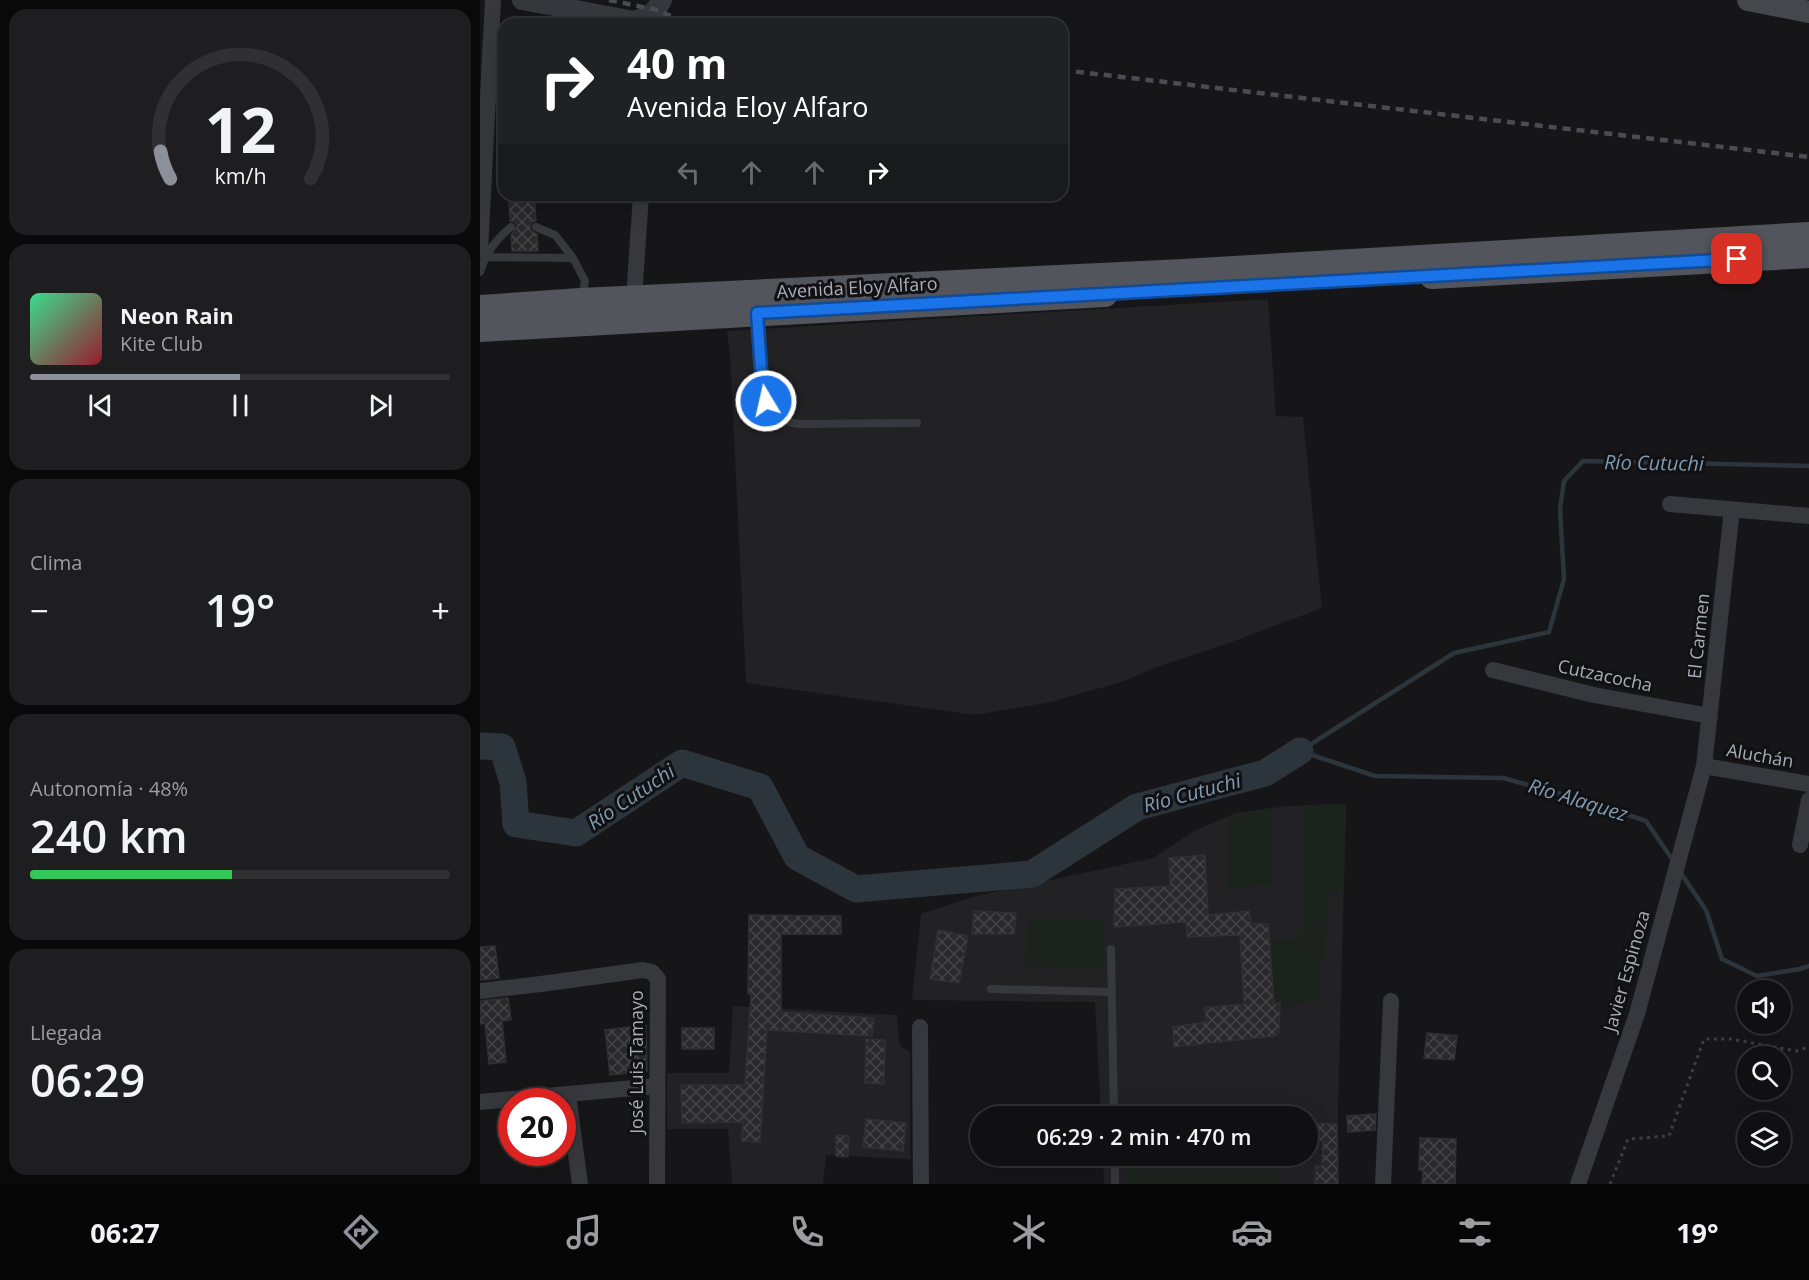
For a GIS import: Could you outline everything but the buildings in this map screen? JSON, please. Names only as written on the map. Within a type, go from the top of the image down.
[{"type":"main road","points":[[1748,0],[1809,12]]},
{"type":"main road","name":"Avenida Eloy Alfaro","points":[[480,308],[634,298],[1183,272],[1809,235]]},
{"type":"main road","name":"Avenida Eloy Alfaro","points":[[480,329],[1809,255]]},
{"type":"street","points":[[482,254],[493,0]]},
{"type":"street","points":[[522,0],[618,18]]},
{"type":"street","points":[[634,298],[641,201]]},
{"type":"street","points":[[1670,504],[1809,516]]},
{"type":"street","name":"El Carmen","points":[[1702,773],[1732,509]]},
{"type":"street","name":"Cutzacocha","points":[[1493,670],[1594,695],[1710,716]]},
{"type":"street","name":"Aluchán","points":[[1702,773],[1809,784]]},
{"type":"street","name":"Javier Espinoza","points":[[1578,1184],[1637,1014],[1702,773]]},
{"type":"street","points":[[1800,845],[1809,800]]},
{"type":"street","name":"José Luis Tamayo","points":[[480,991],[643,970],[652,972],[658,979],[657,1184]]},
{"type":"street","points":[[1383,1184],[1390,1001]]},
{"type":"street","points":[[920,1027],[921,1184]]},
{"type":"street","points":[[576,1094],[656,1086]]},
{"type":"street","points":[[480,1102],[498,1101]]},
{"type":"street","points":[[576,1154],[580,1184]]},
{"type":"lane","points":[[480,272],[482,254],[511,227]]},
{"type":"lane","points":[[536,227],[555,236],[573,258],[585,281],[581,301]]},
{"type":"lane","points":[[482,254],[573,258]]},
{"type":"lane","points":[[757,313],[761,370],[766,401],[781,420],[799,424],[916,423]]},
{"type":"lane","points":[[1111,949],[1114,1106]]},
{"type":"lane","points":[[991,989],[1112,992]]},
{"type":"lane","points":[[1115,1166],[1116,1184]]},
{"type":"path","points":[[1610,1184],[1628,1139],[1669,1136],[1704,1039],[1731,1038],[1796,1051],[1809,1047]]},
{"type":"shaded area","points":[[1268,299],[1276,416],[1303,417],[1322,608],[1154,668],[1125,681],[1051,702],[975,715],[746,683],[727,331]]},
{"type":"shaded area","points":[[1346,804],[1336,1184],[1104,1184],[1103,1166],[1318,1166],[1318,1106],[1100,1106],[1095,1002],[912,1000],[921,914],[972,897],[1153,858],[1194,831],[1236,813],[1286,806]]},
{"type":"shaded area","points":[[1346,804],[1344,890],[1330,891],[1318,1000],[1300,1002],[1284,1012],[1280,1003],[1276,1004],[1269,942],[1302,939],[1302,805]]},
{"type":"shaded area","points":[[1272,809],[1272,884],[1228,887],[1228,818]]},
{"type":"shaded area","points":[[1029,919],[1102,920],[1103,968],[1026,966]]},
{"type":"shaded area","points":[[733,1006],[897,1015],[899,1043],[910,1052],[910,1159],[826,1155],[823,1184],[732,1184],[728,1129],[667,1129],[667,1073],[729,1073]]},
{"type":"shaded area","points":[[1126,1166],[1280,1166],[1279,1184],[1127,1184]]},
{"type":"waterway","name":"Río Cutuchi","points":[[1300,751],[1454,653],[1549,632],[1564,579],[1560,509],[1564,481],[1583,461],[1809,466]]},
{"type":"waterway","name":"Río Cutuchi","points":[[480,746],[502,747],[513,782],[516,824],[576,833],[682,763],[760,787],[797,857],[856,889],[1032,874],[1137,807],[1265,773],[1300,751]]},
{"type":"waterway","name":"Río Alaquez","points":[[1300,751],[1375,776],[1503,778],[1590,802],[1646,821],[1674,862]]},
{"type":"waterway","name":"Río Alaquez","points":[[1680,872],[1706,910],[1722,959],[1757,976],[1809,966]]},
{"type":"railway","points":[[609,0],[657,10],[675,18]]},
{"type":"railway","points":[[1068,71],[1809,157]]},
{"type":"route","points":[[766,401],[761,370],[757,313],[1737,259]]}]
